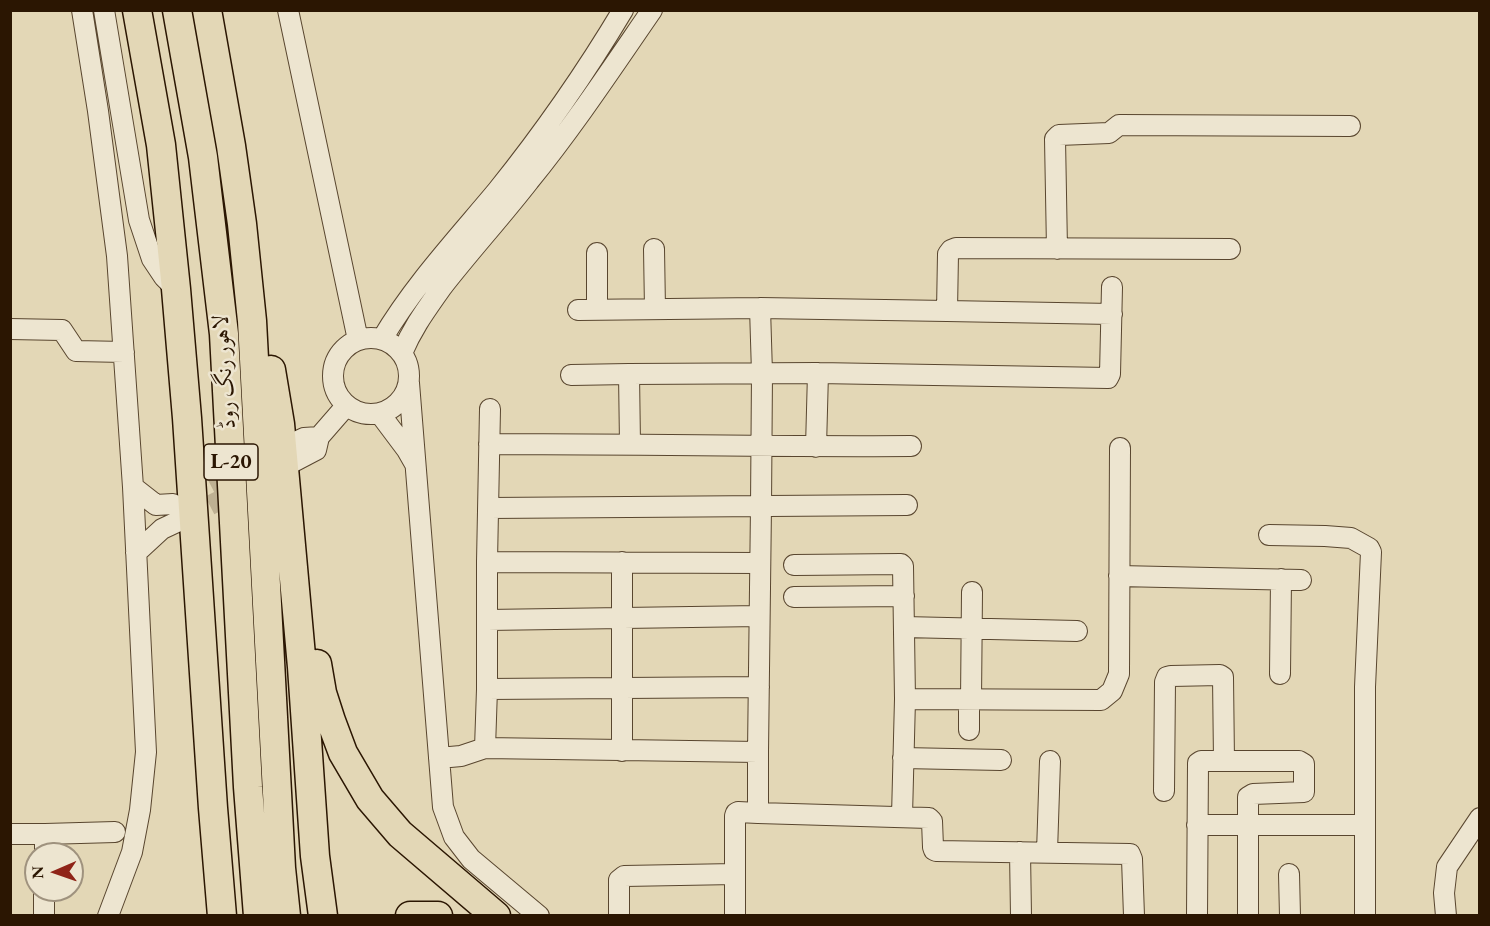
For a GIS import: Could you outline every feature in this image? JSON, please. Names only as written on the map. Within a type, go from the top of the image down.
[{"type":"highway","points":[[137,10],[161,145],[176,289],[187,418],[218,908]]},
{"type":"highway","name":"لاہور رنگ روڈ","points":[[177,10],[203,157],[224,334],[248,787],[258,915]]},
{"type":"highway","name":"لاہور رنگ روڈ","points":[[207,10],[231,146],[252,321],[286,915]]},
{"type":"highway","points":[[242,224],[260,294],[280,424],[302,667],[315,856],[323,915]]},
{"type":"highway","points":[[289,533],[322,693],[343,753],[370,799],[400,834],[496,915]]},
{"type":"highway","points":[[410,915],[438,915]]},
{"type":"street","points":[[82,10],[116,245],[133,487],[146,752],[140,810],[132,852],[108,915]]},
{"type":"street","points":[[104,10],[139,220],[152,259],[164,277],[176,289]]},
{"type":"street","points":[[288,10],[358,340]]},
{"type":"street","points":[[382,339],[407,300],[498,190],[547,125],[607,38],[623,10]]},
{"type":"street","points":[[402,353],[408,337],[420,318],[458,267],[530,181],[600,86],[652,10]]},
{"type":"street","points":[[1056,249],[1055,139],[1059,135],[1109,133],[1119,125],[1350,126]]},
{"type":"street","points":[[947,311],[948,254],[956,248],[1230,249]]},
{"type":"street","points":[[654,249],[655,309]]},
{"type":"street","points":[[597,253],[588,309],[760,308],[1112,314]]},
{"type":"street","points":[[571,375],[818,373],[1108,378],[1110,374],[1112,287]]},
{"type":"street","points":[[758,813],[762,373],[760,308]]},
{"type":"street","points":[[10,329],[62,330],[76,351],[124,352]]},
{"type":"street","points":[[382,339],[402,353],[407,364],[410,376],[405,394],[399,403],[380,414],[362,414],[346,406],[335,389],[334,365],[339,354],[358,340],[382,339]]},
{"type":"street","points":[[816,447],[818,373]]},
{"type":"street","points":[[629,374],[630,444]]},
{"type":"street","points":[[409,383],[443,807],[454,837],[471,860],[539,915]]},
{"type":"street","points":[[293,453],[304,438],[319,437],[346,406]]},
{"type":"street","points":[[485,748],[488,689],[487,562],[490,409]]},
{"type":"street","points":[[380,414],[417,466]]},
{"type":"street","points":[[489,444],[911,446]]},
{"type":"street","points":[[904,699],[1101,700],[1112,691],[1119,674],[1120,448]]},
{"type":"street","points":[[133,487],[167,515],[136,553]]},
{"type":"street","points":[[489,508],[907,505]]},
{"type":"street","points":[[1269,535],[1351,538],[1369,548],[1371,552],[1365,687],[1365,915]]},
{"type":"street","points":[[487,562],[760,562]]},
{"type":"street","points":[[622,562],[622,751]]},
{"type":"street","points":[[794,565],[901,564],[903,566],[902,816]]},
{"type":"street","points":[[1119,576],[1301,580]]},
{"type":"street","points":[[1280,674],[1281,579]]},
{"type":"street","points":[[969,730],[973,629],[972,592]]},
{"type":"street","points":[[794,597],[904,596]]},
{"type":"street","points":[[487,620],[759,616]]},
{"type":"street","points":[[904,627],[1077,631]]},
{"type":"street","points":[[1164,791],[1165,682],[1171,676],[1222,675],[1224,761]]},
{"type":"street","points":[[488,689],[759,687]]},
{"type":"street","points":[[439,758],[461,756],[485,748],[758,752]]},
{"type":"street","points":[[903,758],[1000,760]]},
{"type":"street","points":[[1047,852],[1050,761]]},
{"type":"street","points":[[1197,915],[1198,763],[1202,761],[1299,761],[1304,764],[1304,792],[1253,794],[1248,797],[1248,915]]},
{"type":"street","points":[[735,915],[736,813],[758,813],[902,816],[931,819],[934,850],[1130,854],[1134,915]]},
{"type":"street","points":[[1446,915],[1444,893],[1447,867],[1479,818]]},
{"type":"street","points":[[1197,825],[1365,825]]},
{"type":"street","points":[[10,834],[115,832]]},
{"type":"street","points":[[45,834],[45,842]]},
{"type":"street","points":[[1020,852],[1021,915]]},
{"type":"street","points":[[619,915],[619,880],[624,876],[735,874]]},
{"type":"street","points":[[1289,874],[1290,915]]},
{"type":"tunnel","points":[[184,499],[240,470]]},
{"type":"tunnel","points":[[183,519],[242,489]]}]
